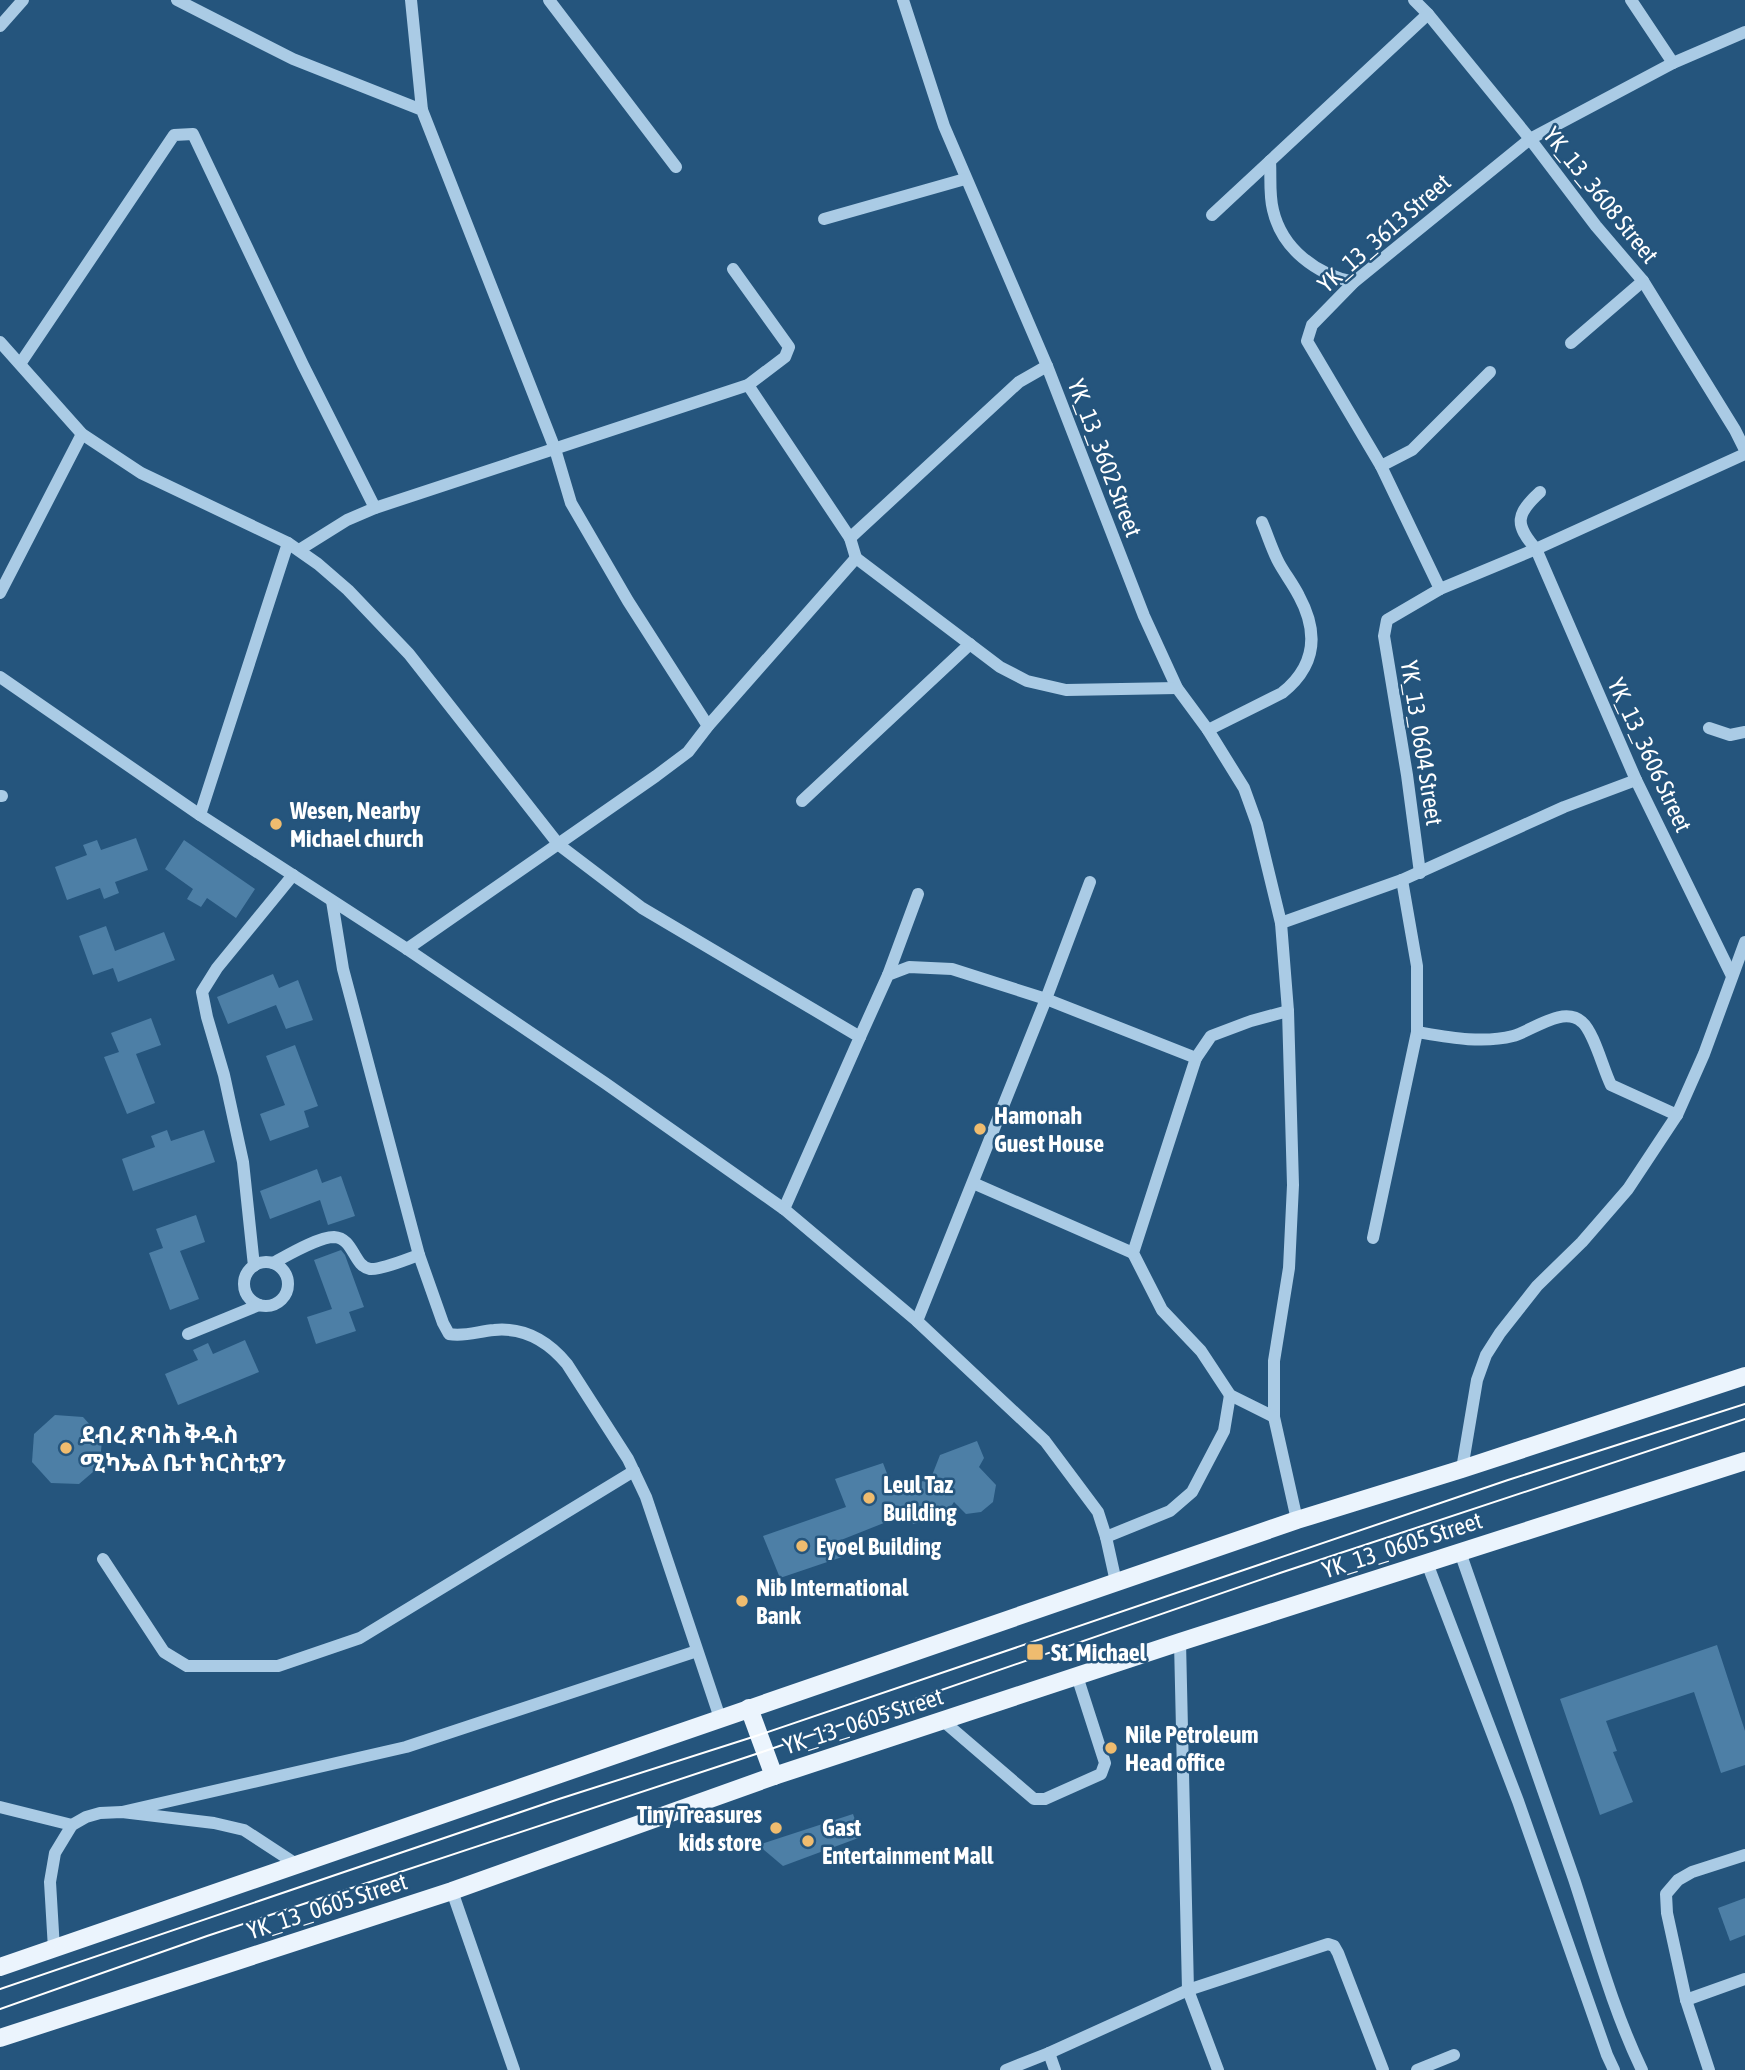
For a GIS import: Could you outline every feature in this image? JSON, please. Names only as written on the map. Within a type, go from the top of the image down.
[{"type":"main road","name":"YK_13_0605 Street","points":[[0,1968],[1116,1581],[1745,1376]]},
{"type":"main road","name":"YK_13_0605 Street","points":[[0,2038],[452,1891],[774,1776],[942,1720],[1745,1461]]},
{"type":"main road","points":[[749,1708],[774,1776]]},
{"type":"street","points":[[0,26],[23,0]]},
{"type":"street","points":[[177,0],[293,59],[422,110]]},
{"type":"street","points":[[411,0],[422,110],[555,449],[571,503],[628,601],[708,726]]},
{"type":"street","points":[[549,0],[676,167]]},
{"type":"street","name":"YK_13_3602 Street","points":[[903,0],[944,126],[1047,366],[1144,616],[1177,688],[1208,730],[1244,788],[1257,824],[1281,922],[1288,1010],[1293,1185],[1289,1268],[1274,1361],[1274,1417],[1297,1520]]},
{"type":"street","name":"YK_13_3608 Street","points":[[1413,0],[1530,139],[1596,226],[1643,281],[1740,427],[1745,452]]},
{"type":"street","points":[[1631,0],[1673,63]]},
{"type":"street","points":[[1212,215],[1427,14]]},
{"type":"street","name":"YK_13_3613 Street","points":[[1440,589],[1381,466],[1307,341],[1312,326],[1354,282],[1530,139],[1673,63],[1745,32]]},
{"type":"street","points":[[20,364],[174,135],[193,134],[297,353],[375,508]]},
{"type":"street","points":[[1270,161],[1273,211],[1285,238],[1301,257],[1318,269],[1339,279],[1354,282]]},
{"type":"street","points":[[824,219],[965,179]]},
{"type":"street","points":[[200,815],[294,546],[375,508],[748,385],[785,357],[789,346],[733,269]]},
{"type":"street","points":[[1571,343],[1643,281]]},
{"type":"street","points":[[0,341],[82,434],[141,473],[294,546],[348,590],[409,654],[559,845],[642,908],[860,1037]]},
{"type":"street","points":[[850,538],[1018,382],[1047,366]]},
{"type":"street","points":[[1381,466],[1412,450],[1490,372]]},
{"type":"street","points":[[748,385],[850,538],[856,558],[1000,667],[1027,681],[1066,690],[1177,688]]},
{"type":"street","points":[[0,593],[82,434]]},
{"type":"street","points":[[1440,589],[1536,549],[1745,452]]},
{"type":"street","name":"YK_13_3606 Street","points":[[1540,492],[1524,507],[1520,519],[1527,539],[1536,549],[1636,780],[1732,976]]},
{"type":"street","points":[[1208,730],[1282,693],[1304,670],[1310,655],[1312,634],[1308,617],[1262,523]]},
{"type":"street","points":[[407,949],[688,752],[856,558]]},
{"type":"street","name":"YK_13_0604 Street","points":[[1420,873],[1384,636],[1387,620],[1440,589]]},
{"type":"street","points":[[802,801],[970,644]]},
{"type":"street","points":[[0,677],[6,688],[407,949],[605,1083],[784,1209],[917,1321],[1045,1441],[1098,1513],[1116,1581]]},
{"type":"street","points":[[1709,728],[1730,735],[1745,732]]},
{"type":"street","points":[[1281,922],[1420,873],[1564,807],[1636,780]]},
{"type":"street","points":[[254,1266],[243,1162],[202,992],[217,968],[293,876]]},
{"type":"street","points":[[1373,1238],[1417,1031],[1417,966],[1396,882]]},
{"type":"street","points":[[917,1321],[1090,883]]},
{"type":"street","points":[[784,1209],[888,975],[918,894]]},
{"type":"street","points":[[332,901],[343,969],[419,1255],[443,1323],[449,1334],[458,1336],[495,1329],[528,1333],[555,1350],[567,1364],[634,1471],[646,1497],[720,1718]]},
{"type":"street","points":[[1462,1469],[1478,1380],[1486,1356],[1500,1333],[1537,1286],[1582,1242],[1628,1189],[1677,1115],[1704,1054],[1745,942]]},
{"type":"street","points":[[888,975],[909,967],[953,969],[1046,999],[1196,1058]]},
{"type":"street","points":[[1133,1253],[1196,1058],[1211,1036],[1288,1010]]},
{"type":"street","points":[[1417,1031],[1452,1038],[1496,1039],[1513,1036],[1559,1017],[1573,1016],[1584,1023],[1611,1085],[1677,1115]]},
{"type":"street","points":[[973,1183],[1133,1253],[1162,1310],[1201,1350],[1230,1395],[1274,1417]]},
{"type":"street","points":[[273,1263],[333,1237],[348,1244],[362,1266],[371,1269],[419,1255]]},
{"type":"street","points":[[188,1335],[259,1305],[278,1302],[285,1295],[288,1285],[281,1268],[273,1263],[263,1262],[254,1266],[247,1273],[244,1282],[245,1291],[251,1300],[259,1305]]},
{"type":"street","points":[[1106,1537],[1170,1511],[1192,1492],[1224,1431],[1230,1395]]},
{"type":"street","points":[[103,1559],[164,1652],[187,1666],[278,1666],[360,1638],[634,1471]]},
{"type":"street","points":[[1460,1552],[1630,2045],[1642,2070]]},
{"type":"street","points":[[1427,1563],[1518,1801],[1594,2021],[1614,2070]]},
{"type":"street","points":[[1180,1643],[1188,1990],[1218,2070]]},
{"type":"street","points":[[122,1812],[406,1747],[697,1651]]},
{"type":"street","points":[[942,1720],[1019,1788],[1034,1799],[1045,1799],[1101,1774],[1104,1763],[1077,1676]]},
{"type":"street","points":[[0,1807],[72,1825]]},
{"type":"street","points":[[54,1949],[50,1882],[55,1853],[72,1825],[86,1817],[122,1812],[214,1823],[243,1830],[296,1864]]},
{"type":"street","points":[[1709,2070],[1686,2000],[1667,1913],[1666,1894],[1678,1880],[1692,1872],[1745,1855]]},
{"type":"street","points":[[452,1891],[514,2070]]},
{"type":"street","points":[[1006,2070],[1188,1990],[1322,1945],[1334,1946],[1338,1953],[1383,2070]]},
{"type":"street","points":[[1686,2000],[1745,1979]]},
{"type":"street","points":[[1049,2053],[1055,2070]]},
{"type":"street","points":[[1417,2070],[1454,2055]]},
{"type":"building","points":[[136,838],[148,870],[115,882],[119,893],[104,899],[100,888],[67,900],[55,867],[87,855],[83,845],[97,840],[101,850]]},
{"type":"building","points":[[184,840],[255,889],[236,918],[207,898],[201,907],[187,899],[193,889],[165,869]]},
{"type":"building","points":[[106,926],[115,951],[164,932],[175,960],[118,982],[113,968],[93,975],[79,936]]},
{"type":"building","points":[[273,974],[279,988],[298,980],[313,1020],[286,1029],[276,1005],[228,1024],[217,997]]},
{"type":"building","points":[[151,1018],[161,1045],[136,1054],[155,1103],[127,1114],[104,1057],[119,1052],[111,1033]]},
{"type":"building","points":[[295,1045],[318,1106],[304,1111],[309,1127],[270,1141],[260,1114],[285,1105],[266,1056]]},
{"type":"building","points":[[167,1130],[171,1141],[204,1130],[215,1162],[133,1191],[122,1159],[155,1147],[151,1136]]},
{"type":"building","points":[[317,1169],[322,1183],[341,1176],[355,1216],[328,1225],[320,1200],[270,1219],[260,1191]]},
{"type":"building","points":[[196,1215],[205,1242],[180,1251],[199,1299],[170,1310],[149,1253],[163,1248],[156,1229]]},
{"type":"building","points":[[341,1250],[364,1307],[349,1312],[356,1331],[316,1344],[307,1317],[332,1309],[314,1260]]},
{"type":"building","points":[[245,1340],[259,1372],[178,1405],[165,1374],[198,1360],[193,1350],[208,1343],[213,1354]]},
{"type":"building","points":[[55,1415],[83,1417],[102,1438],[100,1466],[79,1484],[51,1483],[32,1462],[34,1434]]},
{"type":"building","points":[[977,1441],[984,1458],[979,1467],[996,1485],[993,1502],[981,1512],[966,1514],[954,1502],[944,1517],[913,1524],[909,1513],[836,1542],[842,1557],[780,1578],[763,1536],[846,1507],[835,1479],[883,1463],[894,1492],[931,1478],[940,1455]]},
{"type":"building","points":[[1717,1645],[1745,1731],[1745,1765],[1721,1773],[1694,1692],[1606,1721],[1617,1751],[1613,1752],[1633,1802],[1600,1815],[1560,1699]]},
{"type":"building","name":"Gast Entertainment Mall","points":[[853,1814],[861,1837],[783,1866],[758,1845]]},
{"type":"building","points":[[1745,1898],[1745,1935],[1730,1941],[1718,1908]]},
{"type":"tram line","points":[[0,1989],[1508,1480],[1745,1404]]},
{"type":"tram line","points":[[0,2009],[207,1936],[765,1751],[1280,1573],[1745,1419]]},
{"type":"place","name":"Wesen, Nearby Michael church","points":[[276,824]]},
{"type":"place","name":"Hamonah Guest House","points":[[980,1129]]},
{"type":"place","name":"ደብረ ጽባሕ ቅዱስ ሚካኤል ቤተ ክርስቲያን","points":[[66,1448]]},
{"type":"place","name":"Leul Taz Building","points":[[869,1498]]},
{"type":"place","name":"Eyoel Building","points":[[802,1546]]},
{"type":"place","name":"Nib International Bank","points":[[742,1601]]},
{"type":"place","name":"St. Michael","points":[[1035,1652]]},
{"type":"place","name":"Nile Petroleum Head office","points":[[1111,1748]]},
{"type":"place","name":"Tiny Treasures kids store","points":[[776,1828]]},
{"type":"place","name":"Gast Entertainment Mall","points":[[808,1841]]}]
